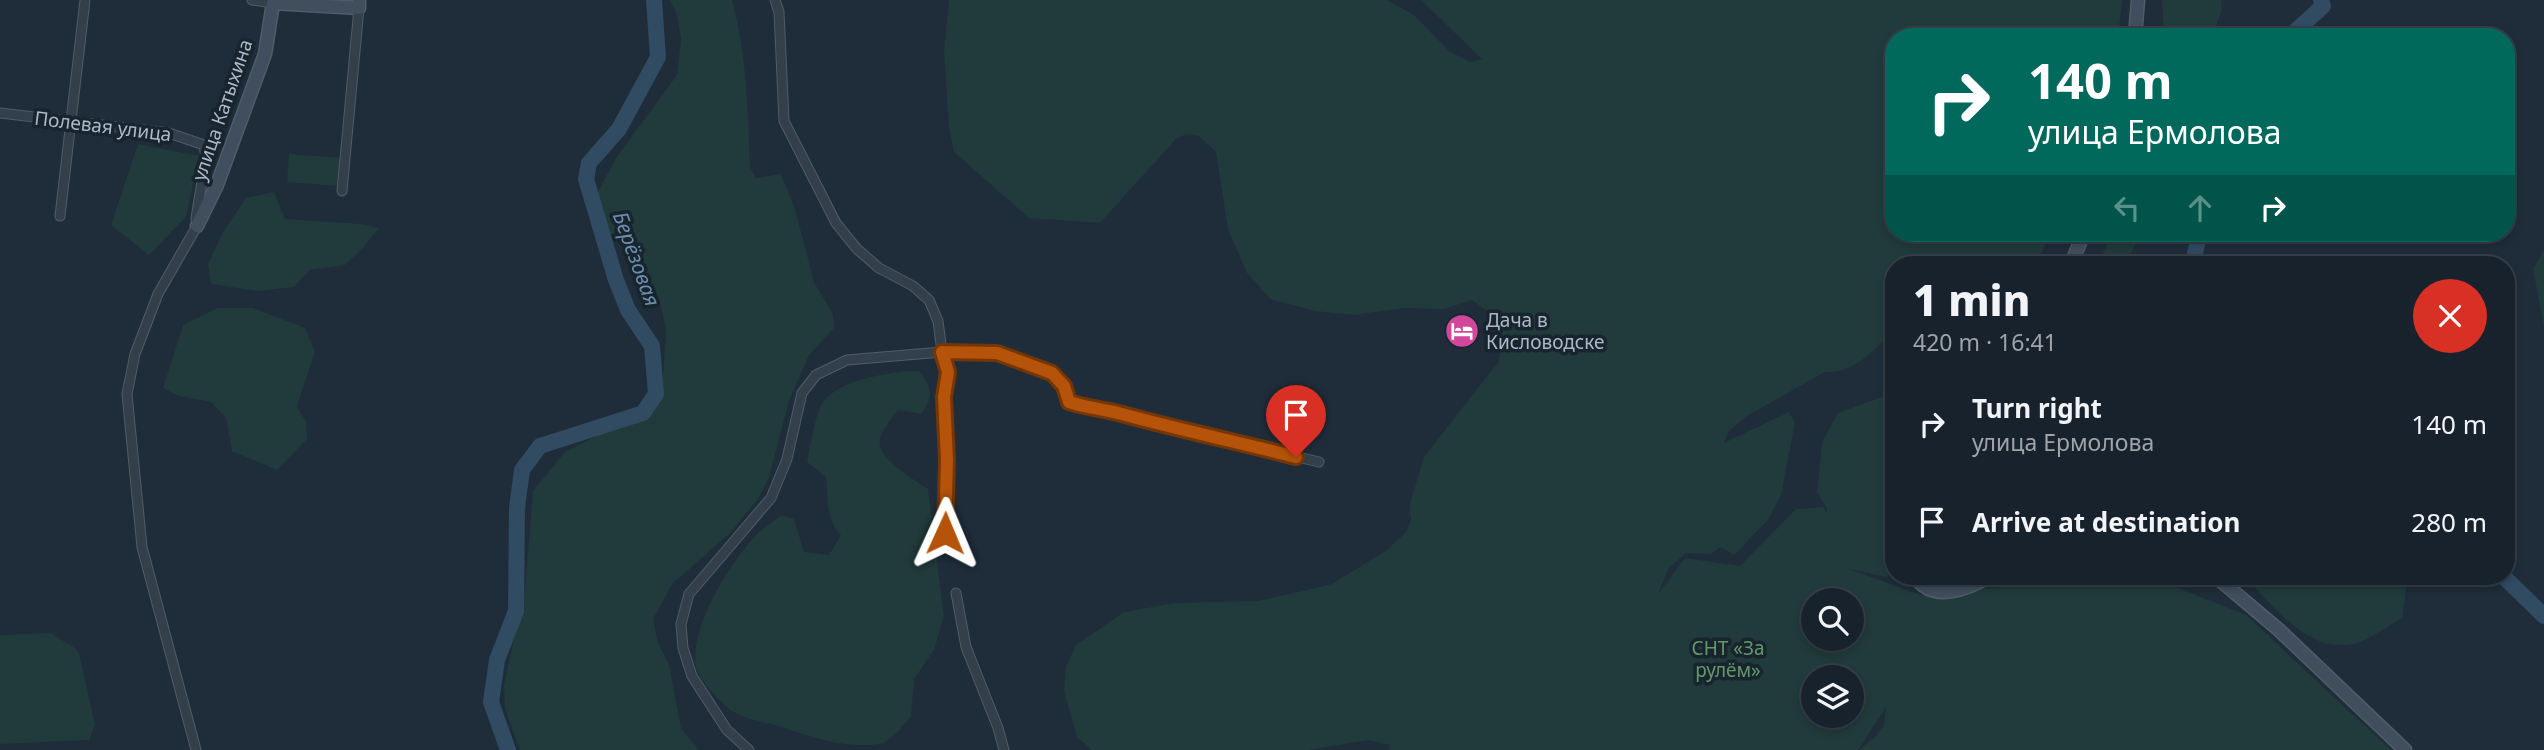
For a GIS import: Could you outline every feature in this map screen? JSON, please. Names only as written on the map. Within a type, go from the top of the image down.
[{"type":"street","points":[[60,216],[85,0]]},
{"type":"street","points":[[252,0],[273,3],[359,4],[342,191]]},
{"type":"street","points":[[775,0],[779,12],[785,121],[836,223],[857,249],[879,268],[913,286],[929,300],[938,321],[948,372],[944,397],[947,459],[945,533]]},
{"type":"street","points":[[779,12],[783,0]]},
{"type":"street","points":[[2136,28],[2138,0]]},
{"type":"street","name":"улица Катыхина","points":[[197,226],[217,185],[265,54],[273,3]]},
{"type":"street","name":"Полевая улица","points":[[0,113],[169,133],[204,145],[206,157],[197,226]]},
{"type":"street","points":[[196,750],[142,547],[127,394],[135,354],[158,295],[197,226]]},
{"type":"street","points":[[749,750],[727,730],[692,676],[683,648],[681,624],[689,594],[771,498],[787,459],[802,393],[816,375],[847,360],[942,352],[997,353],[1052,373],[1064,386],[1069,402],[1082,407],[1319,462]]},
{"type":"street","points":[[1923,585],[1938,592],[1961,590],[1971,585]]},
{"type":"street","points":[[2227,585],[2350,696],[2405,750]]},
{"type":"street","points":[[956,593],[965,647],[998,728],[1004,750]]},
{"type":"green space","points":[[670,0],[732,0],[744,63],[750,168],[756,178],[781,174],[795,209],[814,282],[833,315],[834,328],[809,355],[789,401],[769,477],[758,499],[730,533],[672,584],[653,619],[658,643],[669,665],[681,728],[699,750],[520,750],[505,709],[504,685],[525,589],[533,491],[565,452],[598,435],[642,420],[658,404],[662,392],[666,331],[661,307],[638,263],[605,228],[598,192],[616,158],[677,75],[681,39],[677,15]]},
{"type":"green space","name":"СНТ «За рулём»","points":[[949,0],[1387,0],[1414,15],[1449,51],[1470,62],[1482,59],[1421,0],[2122,0],[2119,28],[1885,28],[1885,242],[2047,242],[2040,256],[1885,256],[1885,340],[1854,365],[1835,372],[1825,372],[1747,416],[1728,432],[1724,443],[1789,412],[1795,423],[1781,495],[1768,520],[1734,555],[1721,547],[1710,554],[1686,553],[1669,568],[1658,594],[1685,558],[1740,566],[1796,509],[1824,507],[1826,514],[1827,509],[1817,492],[1822,442],[1838,413],[1885,396],[1885,577],[1849,569],[1885,582],[1885,585],[1893,585],[1921,595],[2002,587],[2001,585],[2171,585],[2246,615],[2391,750],[1859,750],[1876,736],[1884,725],[1886,707],[1858,750],[1389,750],[1390,745],[1368,740],[1309,750],[1092,750],[1077,737],[1064,691],[1066,666],[1076,645],[1124,612],[1175,603],[1257,601],[1307,590],[1332,584],[1387,550],[1406,532],[1411,519],[1409,507],[1424,457],[1499,361],[1502,334],[1500,321],[1472,300],[1444,309],[1405,308],[1354,315],[1315,311],[1270,299],[1247,273],[1228,229],[1216,152],[1199,136],[1186,134],[1176,139],[1100,223],[1029,218],[954,152],[949,128],[944,50]]},
{"type":"green space","points":[[2162,0],[2221,0],[2222,8],[2216,28],[2164,28]]},
{"type":"green space","points":[[138,144],[199,156],[186,217],[149,255],[111,225]]},
{"type":"green space","points":[[289,154],[340,158],[338,186],[287,182]]},
{"type":"green space","points":[[274,192],[285,219],[361,224],[379,228],[345,265],[310,270],[294,287],[257,291],[211,284],[208,264],[223,232],[246,198]]},
{"type":"green space","points":[[2108,242],[2137,242],[2130,256],[2102,256]]},
{"type":"green space","points":[[2544,250],[2544,327],[2533,269]]},
{"type":"green space","points":[[218,308],[253,308],[305,328],[315,352],[297,406],[306,422],[307,439],[277,470],[232,451],[226,418],[211,402],[179,396],[163,388],[183,325]]},
{"type":"green space","points":[[906,371],[919,371],[929,388],[930,397],[921,414],[898,410],[883,431],[880,446],[897,468],[928,489],[944,616],[934,650],[914,679],[911,717],[884,743],[860,745],[823,740],[749,719],[734,712],[707,687],[696,667],[696,645],[700,629],[714,595],[753,538],[782,515],[794,519],[804,552],[829,555],[841,535],[830,515],[826,477],[807,462],[819,409],[828,396],[848,384]]},
{"type":"green space","points":[[2253,585],[2407,585],[2402,618],[2360,642],[2342,645],[2325,643],[2295,627]]},
{"type":"green space","points":[[52,633],[79,653],[95,725],[89,740],[0,744],[0,635]]},
{"type":"waterway","name":"Берёзовая","points":[[508,750],[491,702],[497,660],[516,611],[517,508],[522,470],[540,446],[643,413],[656,394],[652,346],[628,310],[616,280],[586,179],[589,163],[619,129],[658,57],[654,0]]},
{"type":"waterway","points":[[2299,28],[2323,6],[2321,0]]},
{"type":"waterway","points":[[2196,256],[2198,242]]},
{"type":"waterway","points":[[2512,585],[2544,616]]},
{"type":"place","name":"Дача в Кисловодске","points":[[1462,331]]},
{"type":"route","points":[[945,533],[947,459],[944,397],[948,372],[942,352],[997,353],[1052,373],[1064,386],[1069,402],[1082,407],[1296,457]]}]
